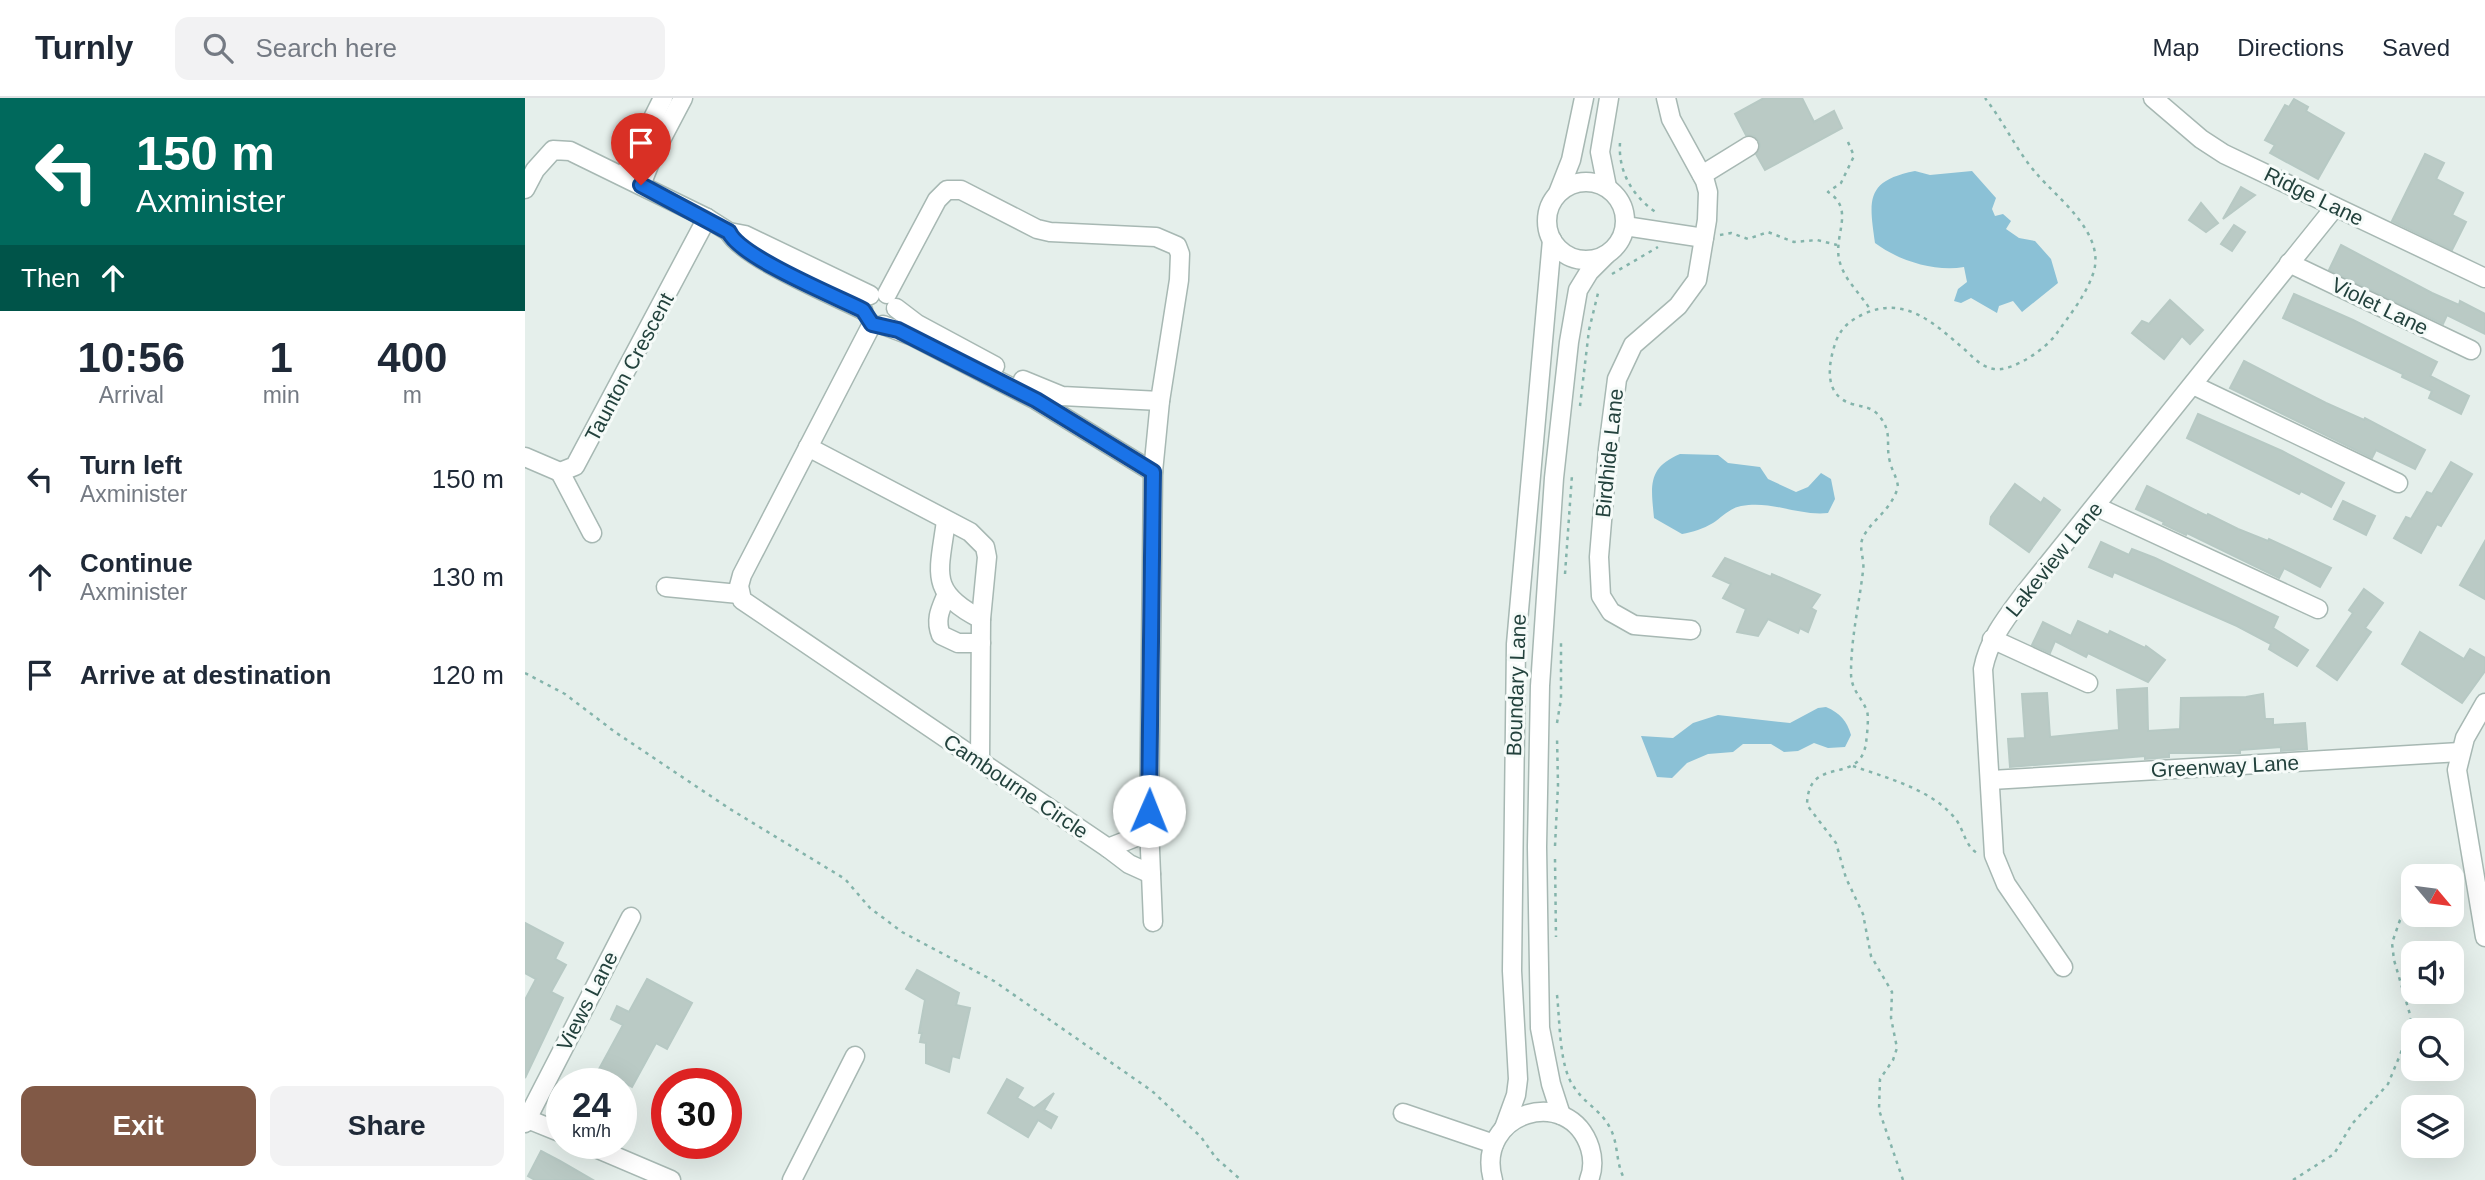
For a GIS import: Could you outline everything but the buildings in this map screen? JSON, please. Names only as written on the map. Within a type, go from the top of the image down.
[{"type":"street","points":[[624,176],[663,98]]},
{"type":"street","points":[[641,185],[658,144],[683,98]]},
{"type":"street","points":[[1558,193],[1581,182],[1595,182],[1618,196],[1624,208],[1625,226],[1616,247],[1606,255],[1582,260],[1559,250],[1552,240],[1548,215],[1571,160],[1584,98]]},
{"type":"street","points":[[1607,187],[1600,152],[1609,98]]},
{"type":"street","name":"Birdhide Lane","points":[[1666,98],[1671,119],[1702,175],[1708,192],[1704,238],[1699,271],[1693,288],[1678,306],[1633,345],[1617,379],[1599,557],[1601,596],[1611,612],[1634,625],[1691,629]]},
{"type":"street","name":"Ridge Lane","points":[[2153,98],[2209,145],[2485,278]]},
{"type":"street","points":[[1702,175],[1749,146]]},
{"type":"street","points":[[525,189],[535,170],[553,149],[570,151],[707,218],[729,232],[733,241],[752,254],[918,324],[1052,394],[1076,398],[1160,401]]},
{"type":"street","points":[[666,587],[740,594],[742,575],[937,200],[947,190],[969,193],[1024,223],[1050,232],[1167,240],[1177,246],[1180,266],[1160,401],[1153,472],[1149,826],[1153,922]]},
{"type":"street","name":"Lakeview Lane","points":[[2063,967],[2006,884],[1994,855],[1983,669],[1992,639],[2024,594],[2097,507],[2335,207]]},
{"type":"street","name":"Taunton Crescent","points":[[559,472],[569,470],[581,457],[707,218]]},
{"type":"street","points":[[1625,226],[1704,238]]},
{"type":"street","name":"Boundary Lane","points":[[1494,1144],[1504,1128],[1516,1095],[1518,1079],[1512,971],[1516,644],[1552,240]]},
{"type":"street","name":"Boundary Lane","points":[[1561,1115],[1551,1084],[1540,1028],[1537,847],[1541,673],[1555,478],[1569,342],[1578,290],[1589,272],[1606,255]]},
{"type":"street","name":"Violet Lane","points":[[2289,263],[2471,350]]},
{"type":"street","points":[[879,309],[912,336],[1036,400],[1153,472]]},
{"type":"street","points":[[2193,385],[2398,483]]},
{"type":"street","points":[[809,447],[970,532],[985,547],[987,557],[981,619],[980,762]]},
{"type":"street","points":[[525,457],[559,472],[592,533]]},
{"type":"street","points":[[2097,507],[2318,609]]},
{"type":"street","points":[[946,520],[940,563],[943,590],[954,604],[981,619]]},
{"type":"street","name":"Cambourne Circle","points":[[740,594],[750,606],[1108,848],[1136,837],[1149,826]]},
{"type":"street","points":[[946,596],[937,625],[941,635],[958,643],[981,643]]},
{"type":"street","points":[[1992,639],[2088,683]]},
{"type":"street","points":[[2485,703],[2460,752],[2458,782],[2485,937]]},
{"type":"street","name":"Greenway Lane","points":[[1991,780],[2460,752]]},
{"type":"street","points":[[1108,848],[1129,864],[1151,874]]},
{"type":"street","name":"Views Lane","points":[[526,1120],[631,917]]},
{"type":"street","points":[[792,1180],[855,1056]]},
{"type":"street","points":[[1504,1128],[1526,1114],[1544,1111],[1561,1115],[1576,1124],[1587,1138],[1592,1155],[1593,1178]]},
{"type":"street","points":[[1403,1113],[1494,1144],[1490,1176]]},
{"type":"street","points":[[526,1120],[546,1127]]},
{"type":"street","points":[[622,1159],[671,1180]]},
{"type":"path","points":[[1903,1180],[1879,1110],[1880,1079],[1897,1048],[1891,1018],[1892,992],[1871,956],[1863,914],[1846,878],[1836,843],[1807,805],[1811,783],[1815,777],[1853,766],[1866,745],[1868,719],[1851,681],[1853,637],[1864,569],[1861,545],[1866,532],[1891,504],[1898,487],[1889,461],[1889,432],[1882,420],[1871,409],[1843,400],[1832,387],[1829,372],[1841,331],[1852,320],[1871,311],[1903,308],[1930,321],[1985,367],[1999,370],[2033,355],[2047,345],[2088,285],[2094,271],[2095,257],[2089,236],[2068,206],[2034,171],[2015,144],[2003,120],[1985,98]]},
{"type":"path","points":[[1607,277],[1668,241],[1671,225],[1643,203],[1623,176],[1620,141]]},
{"type":"path","points":[[1848,142],[1854,156],[1841,183],[1828,192],[1837,198],[1843,209],[1837,245],[1848,282],[1871,311]]},
{"type":"path","points":[[1704,238],[1731,233],[1748,239],[1768,232],[1794,242],[1817,240],[1837,245]]},
{"type":"path","points":[[1580,409],[1589,330],[1599,289],[1603,283]]},
{"type":"path","points":[[1565,577],[1572,473]]},
{"type":"path","points":[[1556,937],[1557,726],[1561,699],[1561,635]]},
{"type":"path","points":[[525,673],[565,694],[615,732],[730,809],[845,878],[870,908],[902,932],[994,981],[1152,1091],[1201,1137],[1216,1158],[1241,1180]]},
{"type":"path","points":[[1853,766],[1926,796],[1957,820],[1972,850],[1981,855],[1994,855]]},
{"type":"path","points":[[2293,1180],[2334,1154],[2361,1114],[2382,1093],[2402,1052],[2411,1018],[2392,943],[2401,919]]},
{"type":"path","points":[[1556,987],[1563,1051],[1571,1085],[1586,1103],[1604,1117],[1612,1131],[1618,1167],[1625,1180]]},
{"type":"water","points":[[1915,171],[1930,175],[1972,171],[1996,198],[1992,209],[1995,216],[2003,214],[2011,221],[2006,229],[2019,238],[2035,241],[2051,259],[2058,283],[2022,312],[2013,301],[1999,306],[1997,313],[1971,298],[1961,303],[1954,301],[1958,289],[1967,282],[1964,267],[1941,268],[1918,264],[1875,243],[1872,215],[1874,195],[1887,180]]},
{"type":"water","points":[[1680,454],[1718,455],[1728,463],[1760,467],[1768,479],[1796,492],[1808,487],[1821,473],[1831,479],[1835,499],[1828,513],[1763,505],[1741,506],[1705,527],[1682,534],[1654,518],[1652,496],[1656,472],[1669,459]]},
{"type":"water","points":[[1826,707],[1839,715],[1847,726],[1851,735],[1845,747],[1828,748],[1814,743],[1798,751],[1784,752],[1771,744],[1743,744],[1733,752],[1708,754],[1687,763],[1672,778],[1657,777],[1641,736],[1673,738],[1693,723],[1718,715],[1790,723],[1818,708]]},
{"type":"route","points":[[641,185],[707,218],[729,232],[733,241],[752,254],[863,310],[872,324],[883,325],[912,336],[1036,400],[1153,472],[1149,811]]}]
